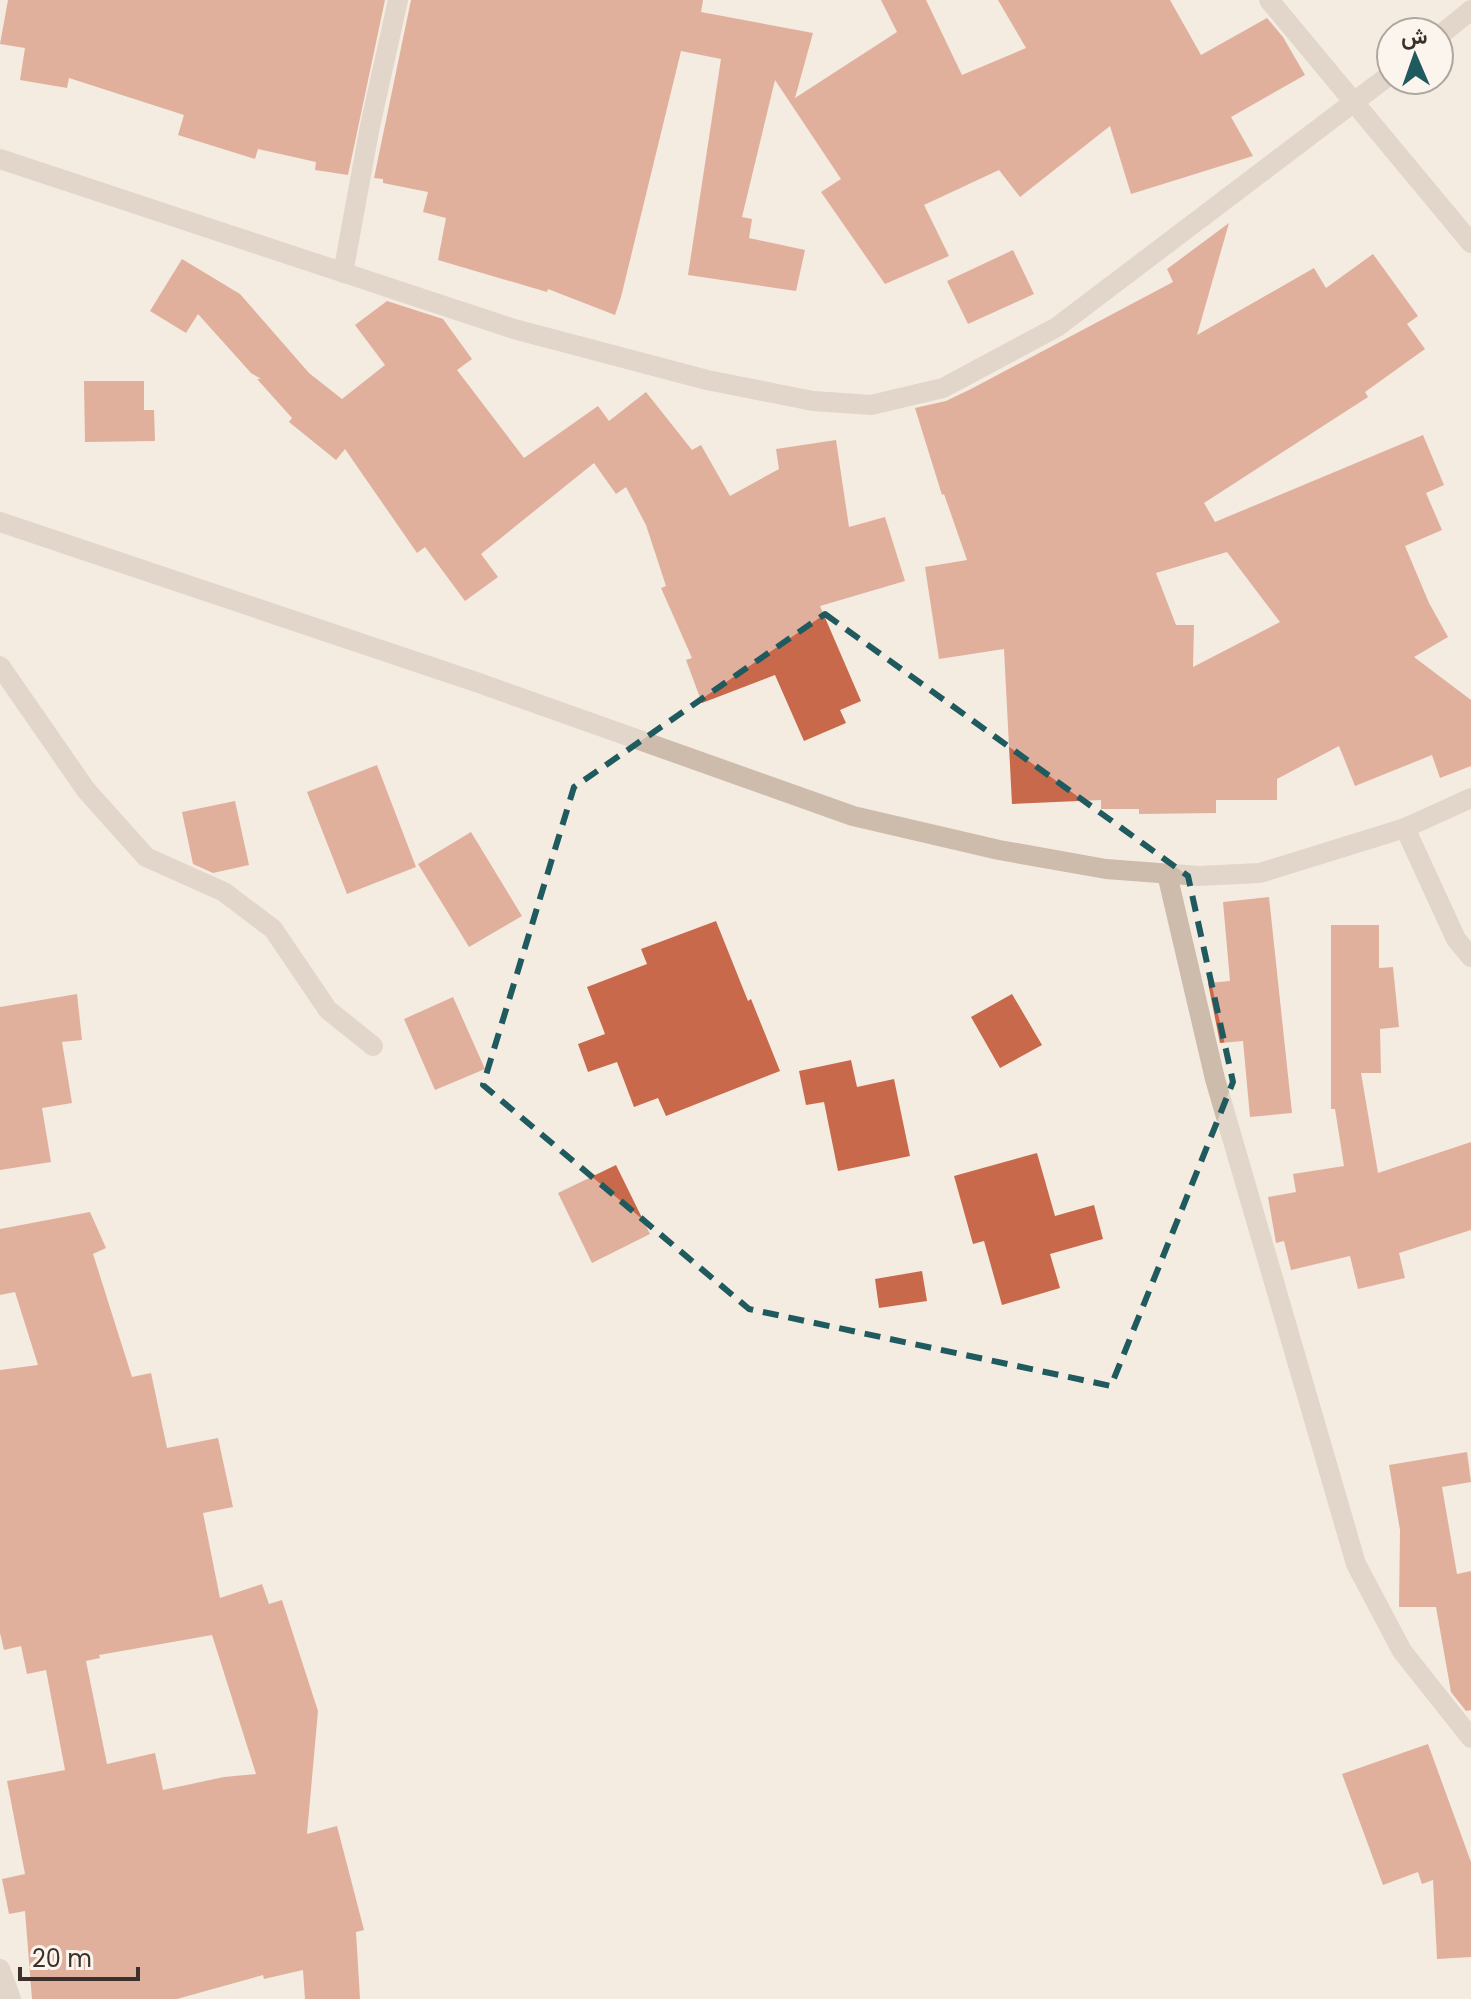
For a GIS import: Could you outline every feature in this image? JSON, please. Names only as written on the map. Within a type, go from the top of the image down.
[{"type":"street","points":[[343,273],[370,126],[398,0]]},
{"type":"street","points":[[1269,0],[1471,243]]},
{"type":"street","points":[[1455,23],[1471,10]]},
{"type":"street","points":[[0,159],[514,329],[707,380],[813,401],[871,405],[943,388],[1057,327],[1375,87]]},
{"type":"street","points":[[0,522],[479,683],[853,816],[999,850],[1106,869],[1199,876],[1260,873],[1405,828],[1471,798]]},
{"type":"street","points":[[0,666],[86,790],[146,857],[224,892],[273,929],[328,1010],[373,1046]]},
{"type":"street","points":[[1405,828],[1456,939],[1471,957]]},
{"type":"street","points":[[1167,874],[1215,1079],[1356,1564],[1402,1651],[1471,1738]]},
{"type":"street","points":[[0,1969],[11,1999]]},
{"type":"highlighted area","points":[[825,614],[1188,876],[1233,1082],[1111,1386],[749,1309],[483,1085],[574,787]]},
{"type":"building","points":[[8,0],[385,0],[348,175],[315,170],[316,162],[258,149],[255,159],[178,135],[184,115],[69,78],[67,88],[20,80],[25,48],[0,44]]},
{"type":"building","points":[[411,0],[703,0],[701,12],[813,33],[795,98],[897,32],[881,0],[926,0],[962,75],[1026,48],[998,0],[1170,0],[1201,55],[1267,18],[1283,37],[1305,75],[1231,117],[1253,156],[1131,194],[1110,126],[1020,197],[999,170],[924,205],[949,256],[885,284],[821,192],[841,179],[775,80],[742,217],[752,219],[749,238],[805,250],[796,291],[688,275],[721,59],[681,51],[615,315],[548,289],[547,292],[438,260],[446,218],[423,212],[428,192],[383,183],[383,179],[374,178]]},
{"type":"building","points":[[1229,223],[1197,335],[1314,268],[1326,288],[1373,254],[1418,316],[1407,324],[1425,349],[1365,392],[1368,397],[1204,503],[1215,522],[1423,435],[1444,485],[1426,493],[1442,530],[1405,546],[1429,603],[1448,637],[1414,657],[1471,700],[1471,766],[1440,778],[1432,755],[1355,786],[1339,746],[1277,779],[1277,800],[1216,800],[1216,813],[1139,814],[1139,809],[1101,809],[1101,800],[1012,804],[1004,649],[939,659],[925,567],[967,560],[942,495],[915,408],[946,401],[971,389],[1173,282],[1167,269]],"holes":[[[1227,552],[1280,622],[1193,667],[1194,625],[1176,625],[1156,573]]]},
{"type":"building","points":[[1013,250],[1034,294],[968,324],[947,281]]},
{"type":"building","points":[[182,259],[240,294],[309,373],[342,399],[385,365],[355,325],[387,301],[443,319],[472,359],[457,370],[524,458],[598,406],[609,421],[646,392],[692,450],[701,445],[730,496],[779,469],[776,449],[836,440],[849,527],[885,517],[905,581],[820,606],[861,701],[840,710],[846,723],[804,741],[775,675],[702,703],[686,660],[692,658],[661,588],[666,586],[646,525],[626,487],[616,494],[594,463],[481,554],[498,577],[465,601],[425,547],[417,553],[345,449],[336,460],[289,422],[292,418],[257,379],[261,379],[251,373],[198,314],[186,333],[150,311]]},
{"type":"building","points":[[84,381],[144,381],[144,410],[154,410],[155,441],[85,442]]},
{"type":"building","points":[[377,765],[416,867],[347,894],[307,792]]},
{"type":"building","points":[[235,801],[249,865],[213,873],[193,864],[182,812]]},
{"type":"building","points":[[471,832],[522,916],[469,947],[418,864]]},
{"type":"building","points":[[1269,897],[1292,1113],[1250,1117],[1243,1041],[1220,1043],[1208,983],[1230,981],[1223,902]]},
{"type":"building","points":[[716,921],[780,1071],[666,1116],[658,1098],[634,1107],[617,1062],[588,1072],[578,1044],[605,1034],[587,987],[647,964],[641,949]]},
{"type":"building","points":[[1331,925],[1379,925],[1379,968],[1393,967],[1399,1027],[1380,1029],[1381,1073],[1361,1073],[1378,1173],[1471,1142],[1471,1230],[1399,1253],[1405,1278],[1358,1289],[1350,1256],[1291,1270],[1284,1241],[1276,1243],[1268,1197],[1296,1192],[1293,1174],[1344,1166],[1335,1109],[1331,1109]]},
{"type":"building","points":[[77,994],[82,1040],[62,1042],[72,1103],[42,1108],[51,1162],[0,1170],[0,1007]]},
{"type":"building","points":[[1012,994],[1042,1045],[1000,1068],[971,1017]]},
{"type":"building","points":[[453,997],[485,1069],[435,1090],[404,1019]]},
{"type":"building","points":[[851,1060],[857,1087],[894,1079],[910,1156],[838,1171],[824,1102],[806,1105],[799,1071]]},
{"type":"building","points":[[1037,1153],[1055,1216],[1094,1205],[1103,1239],[1050,1254],[1060,1288],[1002,1305],[984,1241],[973,1244],[954,1176]]},
{"type":"building","points":[[616,1165],[650,1234],[592,1263],[558,1193]]},
{"type":"building","points":[[90,1212],[106,1248],[93,1254],[132,1377],[151,1373],[167,1448],[218,1438],[233,1507],[203,1513],[220,1598],[262,1584],[269,1604],[282,1600],[318,1711],[307,1834],[337,1826],[364,1930],[356,1932],[360,1999],[305,1999],[303,1970],[264,1979],[263,1975],[177,1999],[32,1999],[25,1911],[9,1914],[2,1879],[25,1874],[7,1781],[65,1770],[46,1670],[27,1674],[21,1646],[4,1650],[0,1633],[0,1370],[38,1365],[15,1292],[0,1295],[0,1229]],"holes":[[[212,1635],[256,1774],[224,1777],[163,1790],[155,1753],[107,1764],[86,1661],[100,1658],[99,1655]]]},
{"type":"building","points":[[922,1271],[927,1301],[879,1308],[875,1279]]},
{"type":"building","points":[[1467,1452],[1471,1482],[1442,1487],[1457,1574],[1471,1571],[1471,1710],[1466,1711],[1451,1692],[1436,1607],[1399,1607],[1400,1530],[1389,1465]]},
{"type":"building","points":[[1428,1744],[1471,1862],[1471,1957],[1437,1959],[1433,1880],[1422,1884],[1418,1872],[1383,1885],[1342,1774]]}]
